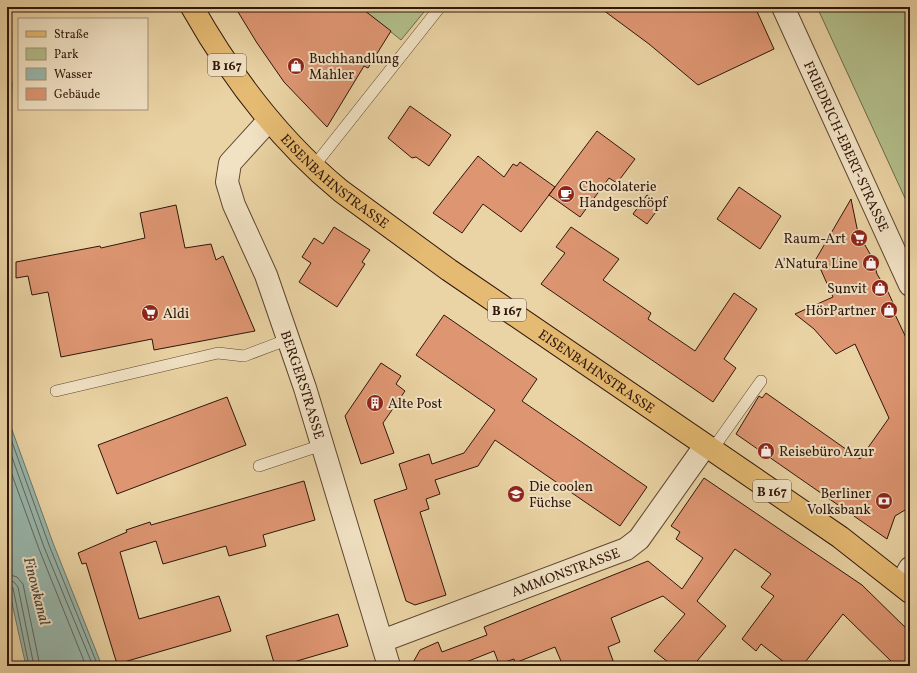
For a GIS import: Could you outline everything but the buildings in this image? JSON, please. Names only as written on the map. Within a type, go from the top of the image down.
[{"type":"main road","name":"EISENBAHNSTRASSE","points":[[192,7],[210,39],[233,74],[269,120],[341,192],[449,270],[708,448],[907,581]]},
{"type":"street","name":"FRIEDRICH-EBERT-STRASSE","points":[[783,7],[910,285]]},
{"type":"street","name":"BERGERSTRASSE","points":[[269,120],[230,162],[227,182],[234,205],[266,275],[289,339],[389,666]]},
{"type":"street","name":"AMMONSTRASSE","points":[[382,641],[626,549],[639,538],[708,448]]},
{"type":"lane","points":[[314,166],[440,7]]},
{"type":"lane","points":[[56,391],[218,353],[244,356],[289,339]]},
{"type":"lane","points":[[708,448],[761,381]]},
{"type":"lane","points":[[259,466],[322,445]]},
{"type":"green space","points":[[360,7],[428,7],[401,40]]},
{"type":"green space","points":[[817,7],[910,7],[910,209]]},
{"type":"water","points":[[7,65],[12,83],[7,212]]},
{"type":"water","name":"Finowkanal","points":[[7,416],[53,543],[102,666],[26,666],[7,581]]},
{"type":"place","name":"Buchhandlung Mahler","points":[[296,66]]},
{"type":"place","name":"Chocolaterie Handgeschöpf","points":[[566,194]]},
{"type":"place","name":"Raum-Art","points":[[859,238]]},
{"type":"place","name":"A'Natura Line","points":[[871,263]]},
{"type":"place","name":"Sunvit","points":[[880,288]]},
{"type":"place","name":"HörPartner","points":[[889,310]]},
{"type":"place","name":"Aldi","points":[[150,313]]},
{"type":"place","name":"Alte Post","points":[[375,403]]},
{"type":"place","name":"Reisebüro Azur","points":[[766,451]]},
{"type":"place","name":"Die coolen Füchse","points":[[516,494]]},
{"type":"place","name":"Berliner Volksbank","points":[[884,501]]}]
